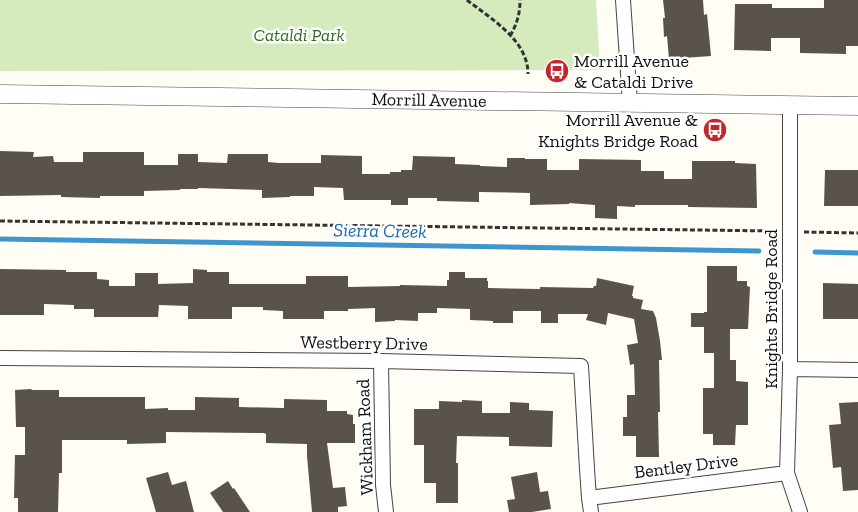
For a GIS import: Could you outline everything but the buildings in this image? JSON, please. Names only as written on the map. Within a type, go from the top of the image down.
[{"type":"street","points":[[623,0],[630,103]]},
{"type":"street","name":"Morrill Avenue","points":[[0,94],[858,106]]},
{"type":"street","name":"Knights Bridge Road","points":[[790,104],[790,369],[787,472],[800,512]]},
{"type":"street","name":"Westberry Drive","points":[[0,358],[381,361],[582,366],[588,498],[591,512]]},
{"type":"street","name":"Wickham Road","points":[[381,361],[382,485],[386,512]]},
{"type":"street","points":[[790,369],[858,370]]},
{"type":"street","name":"Bentley Drive","points":[[588,498],[787,472]]},
{"type":"path","points":[[468,0],[502,28],[519,46],[528,64],[528,74]]},
{"type":"path","points":[[510,36],[517,25],[520,0]]},
{"type":"path","points":[[0,221],[858,233]]},
{"type":"green space","name":"Cataldi Park","points":[[0,0],[596,0],[600,70],[0,71]]},
{"type":"waterway","name":"Sierra Creek","points":[[0,239],[759,251]]},
{"type":"waterway","name":"Sierra Creek","points":[[815,252],[858,253]]},
{"type":"place","name":"Morrill Avenue & Cataldi Drive","points":[[557,71]]},
{"type":"place","name":"Morrill Avenue & Knights Bridge Road","points":[[715,130]]}]
